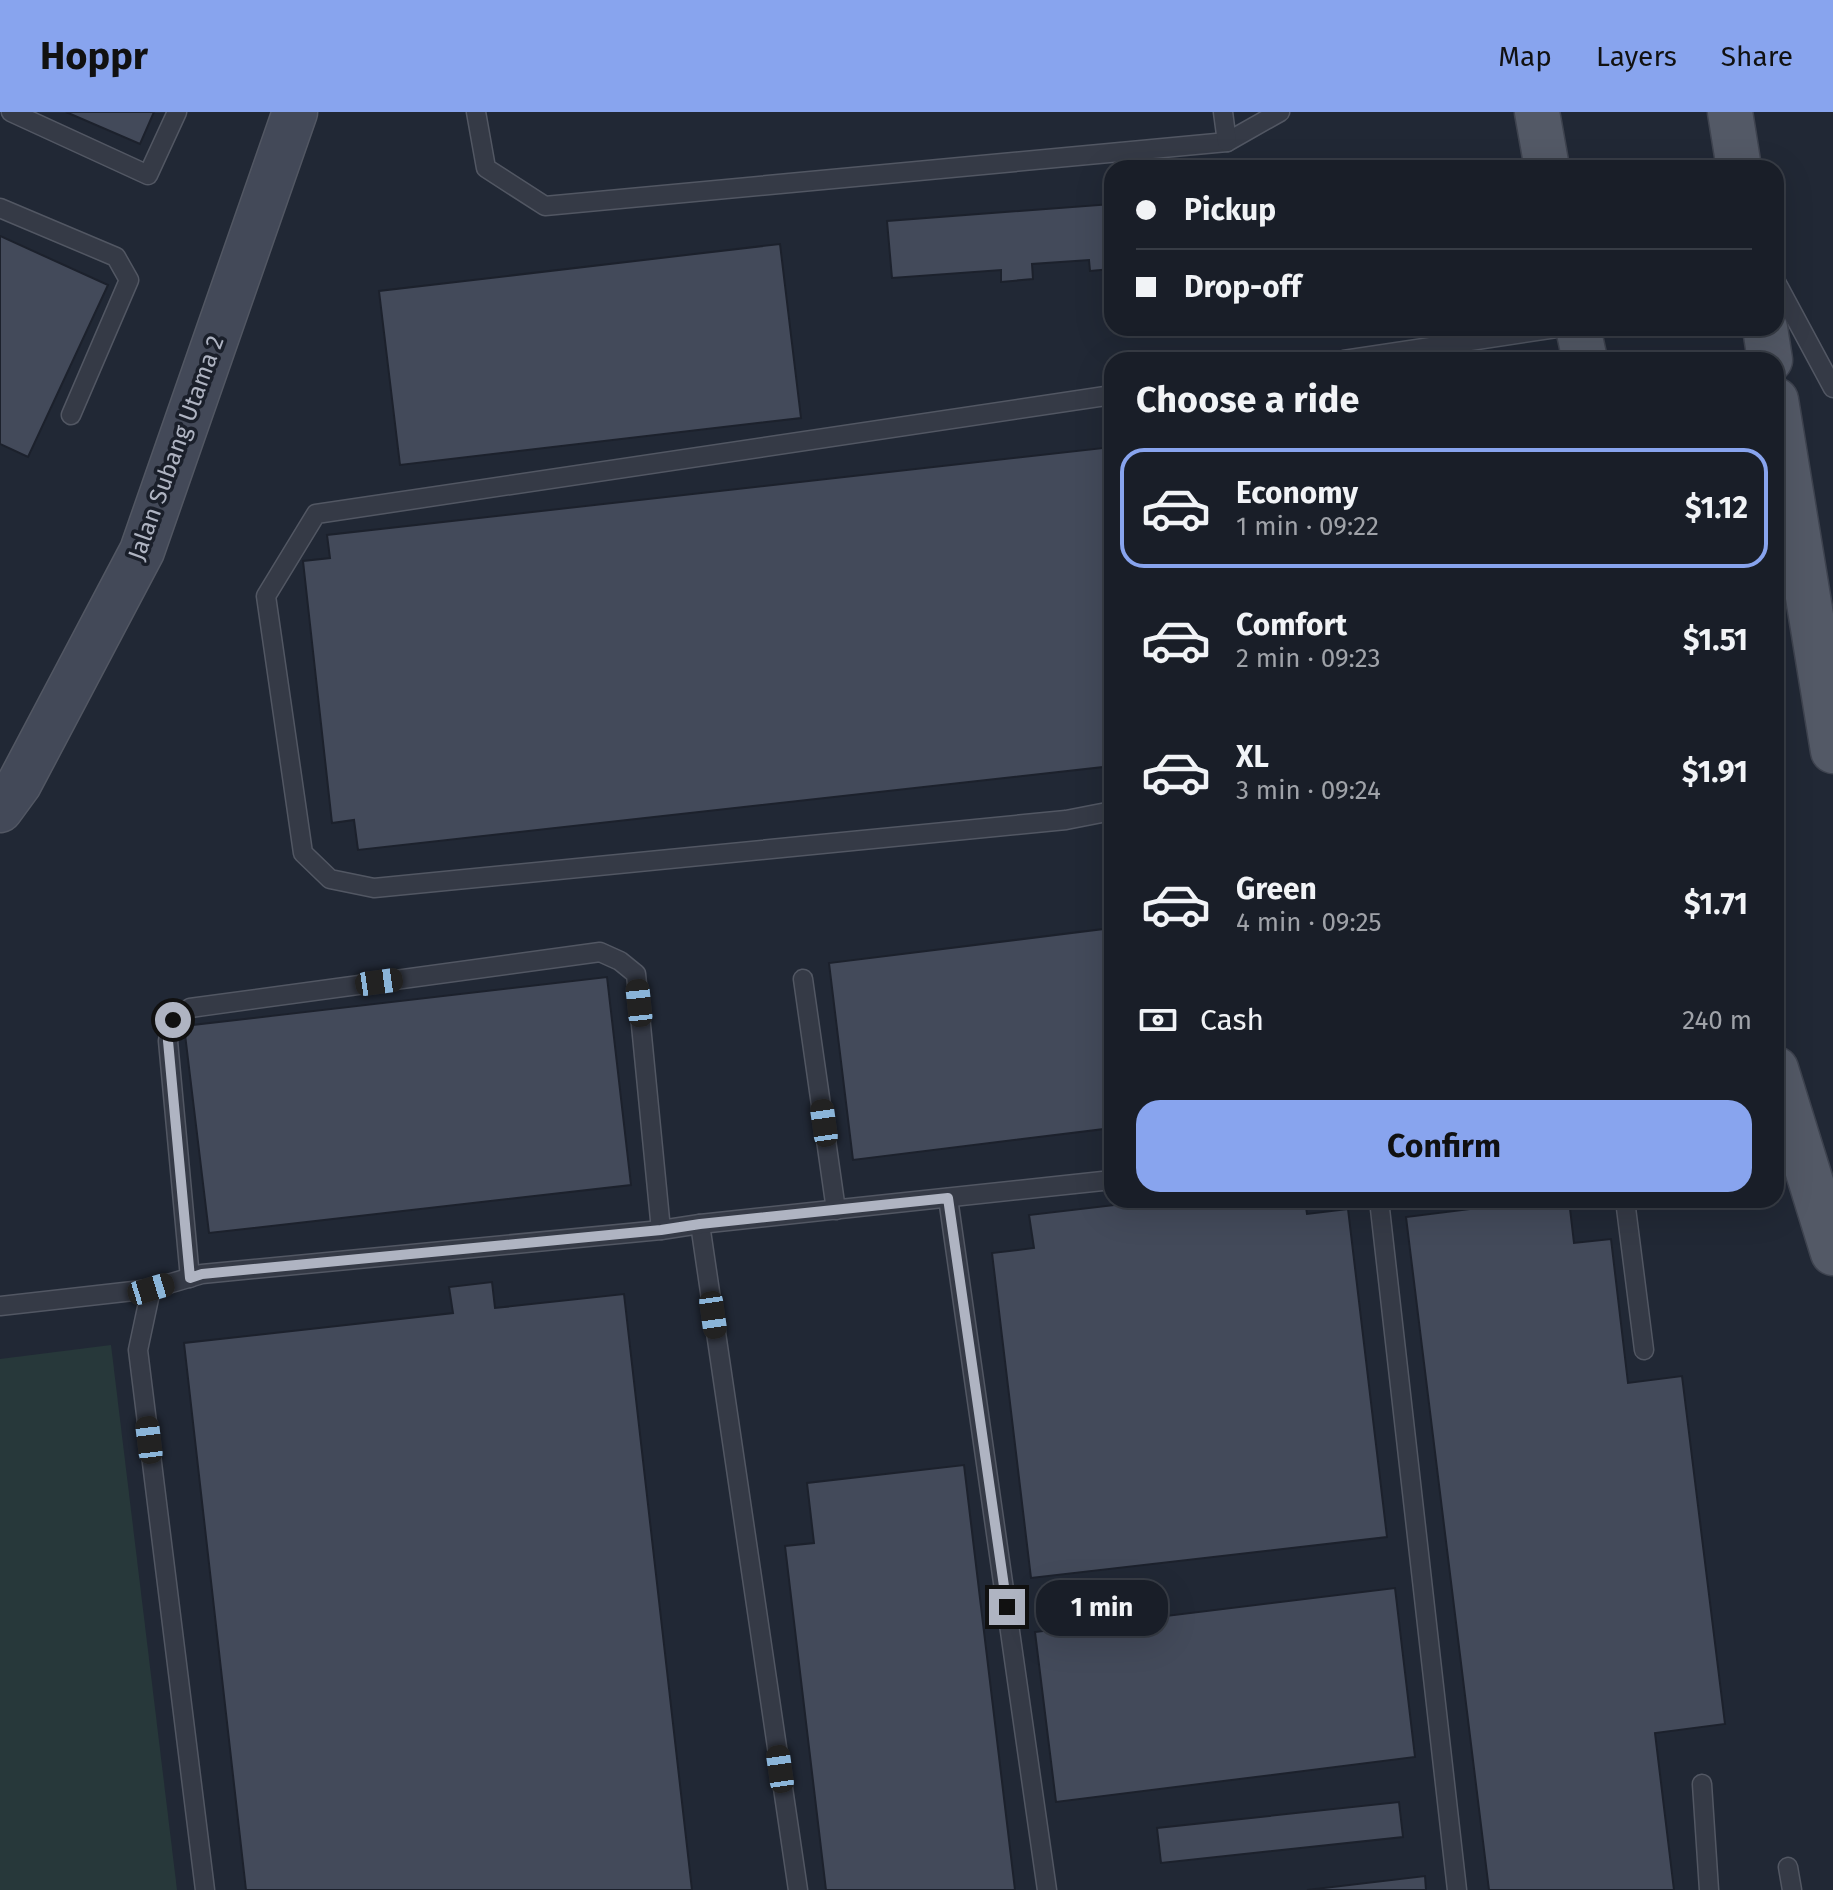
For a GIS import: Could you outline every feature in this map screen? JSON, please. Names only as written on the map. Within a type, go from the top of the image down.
[{"type":"main road","name":"Jalan Subang Utama 2","points":[[0,810],[19,784],[142,551],[295,112]]},
{"type":"main road","points":[[1537,112],[1546,160]]},
{"type":"main road","points":[[1730,112],[1738,160]]},
{"type":"main road","points":[[1784,445],[1828,691],[1833,751]]},
{"type":"main road","points":[[1784,1095],[1833,1253]]},
{"type":"lane","points":[[11,112],[148,175],[177,112]]},
{"type":"lane","points":[[476,112],[486,168],[545,206],[1227,142],[1280,112]]},
{"type":"lane","points":[[1223,112],[1227,142]]},
{"type":"lane","points":[[0,208],[116,257],[129,280],[71,415]]},
{"type":"lane","points":[[1784,297],[1833,388]]},
{"type":"lane","points":[[1397,352],[1503,336]]},
{"type":"lane","points":[[1104,396],[316,514],[266,596],[303,853],[330,879],[374,888],[1066,820],[1104,813]]},
{"type":"lane","points":[[190,1278],[168,1041],[173,1020],[190,1008],[600,952],[620,961],[636,974],[661,1230]]},
{"type":"lane","points":[[803,979],[836,1210]]},
{"type":"lane","points":[[0,1306],[151,1289],[217,1272],[661,1230],[1104,1181]]},
{"type":"lane","points":[[948,1198],[1047,1890]]},
{"type":"lane","points":[[1380,1208],[1457,1890]]},
{"type":"lane","points":[[1626,1208],[1644,1350]]},
{"type":"lane","points":[[700,1224],[798,1890]]},
{"type":"lane","points":[[151,1289],[138,1350],[205,1890]]},
{"type":"lane","points":[[1702,1784],[1709,1890]]},
{"type":"lane","points":[[1788,1867],[1792,1890]]},
{"type":"shaded area","points":[[111,1345],[177,1890],[0,1890],[0,1359]]},
{"type":"building","points":[[66,112],[154,112],[140,144]]},
{"type":"building","points":[[1104,205],[1104,270],[1090,271],[1089,260],[1032,264],[1033,279],[1001,282],[1001,270],[892,278],[887,221]]},
{"type":"building","points":[[0,236],[108,285],[28,457],[0,444]]},
{"type":"building","points":[[780,244],[801,418],[400,465],[379,291]]},
{"type":"building","points":[[1104,448],[1104,767],[358,850],[354,820],[332,823],[303,561],[330,558],[327,535]]},
{"type":"building","points":[[1104,929],[1104,1129],[853,1160],[829,963]]},
{"type":"building","points":[[607,977],[631,1185],[209,1233],[184,1026]]},
{"type":"building","points":[[1104,1206],[1306,1208],[1307,1214],[1348,1209],[1387,1537],[1031,1578],[992,1253],[1034,1248],[1029,1215]]},
{"type":"building","points":[[1478,1208],[1570,1208],[1574,1243],[1611,1239],[1628,1383],[1682,1376],[1725,1724],[1655,1733],[1674,1890],[1489,1890],[1406,1217]]},
{"type":"building","points":[[492,1282],[495,1308],[624,1294],[692,1890],[246,1890],[184,1343],[453,1313],[449,1287]]},
{"type":"building","points":[[964,1465],[1015,1890],[826,1890],[785,1546],[814,1543],[807,1483]]},
{"type":"building","points":[[1395,1588],[1415,1757],[1056,1802],[1035,1632]]},
{"type":"building","points":[[1399,1802],[1403,1837],[1161,1863],[1157,1828]]},
{"type":"building","points":[[1425,1876],[1426,1890],[1307,1890]]},
{"type":"route","points":[[173,1020],[168,1041],[190,1278],[202,1274],[661,1230],[948,1198],[1007,1607]]}]
